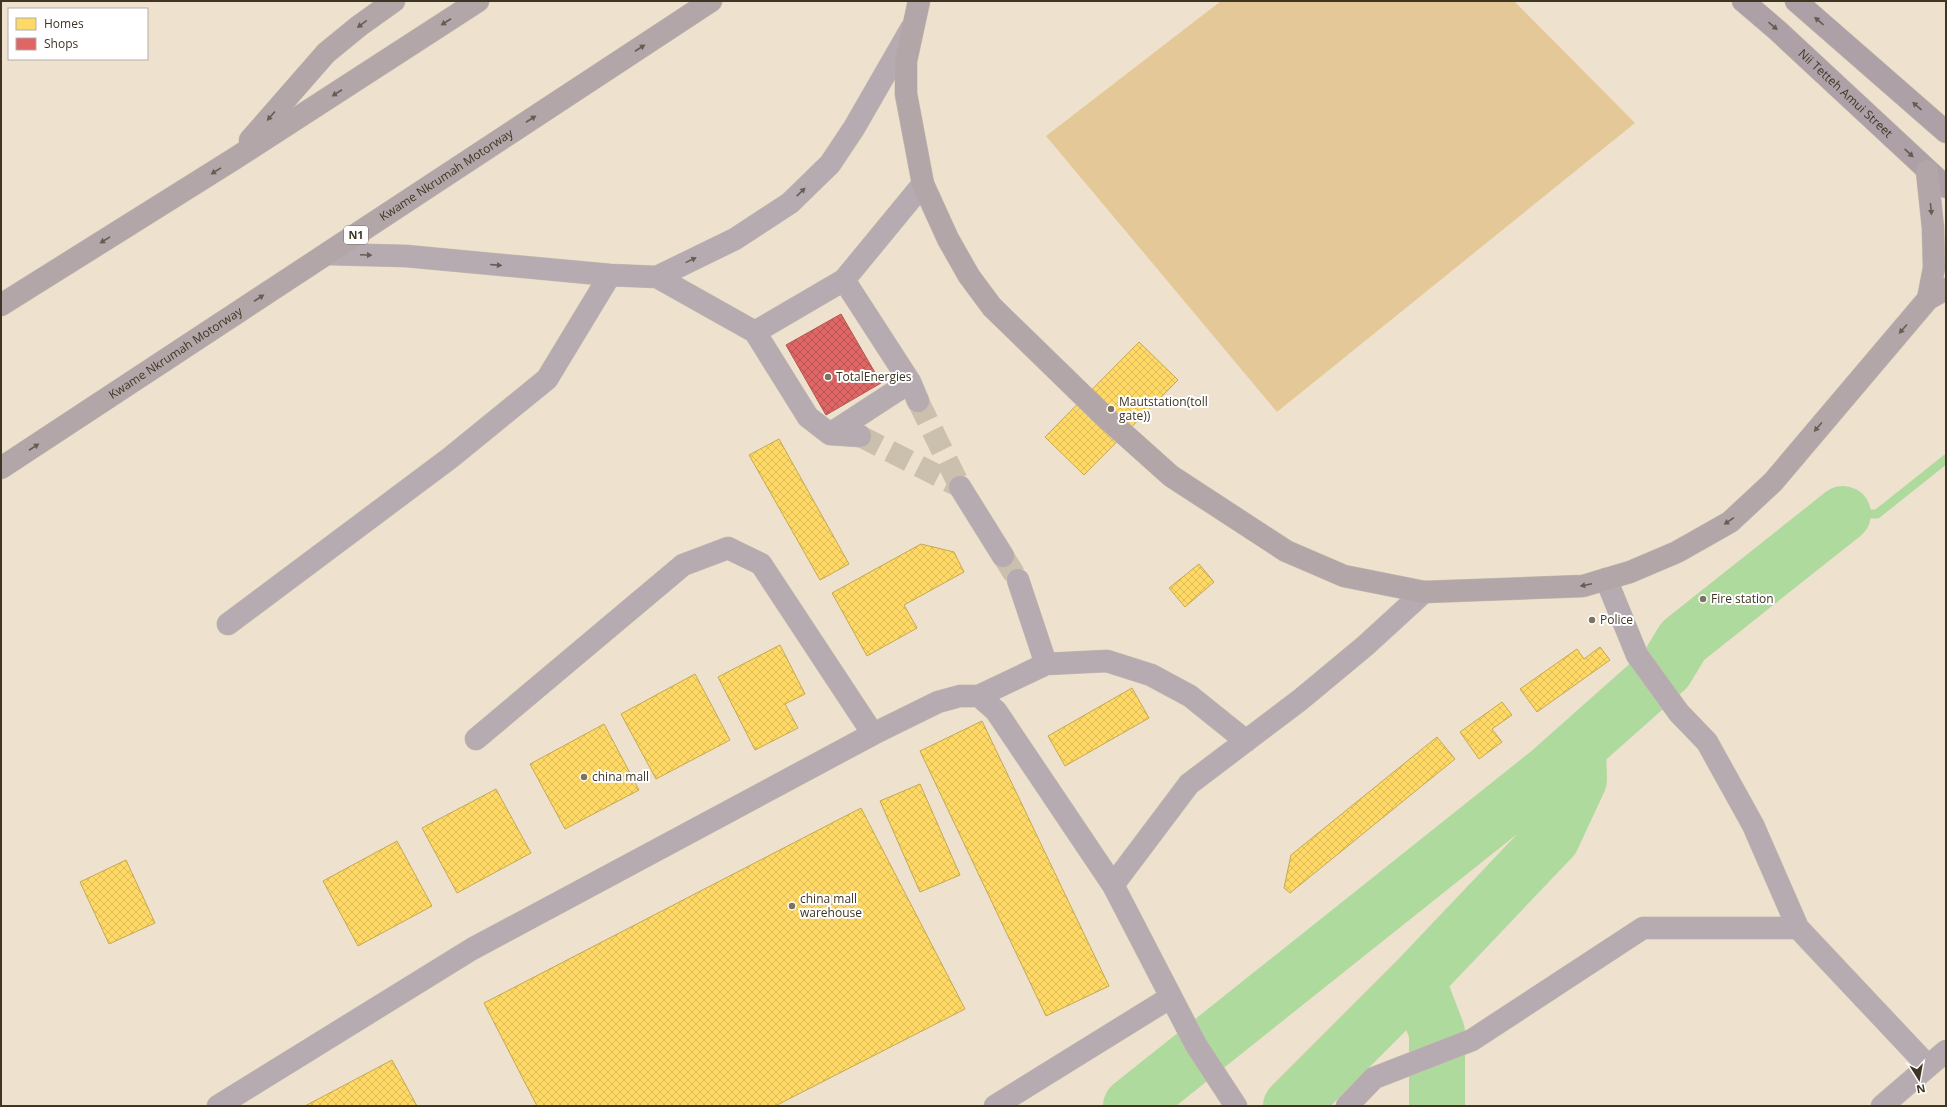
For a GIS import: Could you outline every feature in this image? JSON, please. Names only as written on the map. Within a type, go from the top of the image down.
[{"type":"highway","points":[[234,160],[326,54],[394,1]]},
{"type":"highway","points":[[1,305],[234,160],[478,1]]},
{"type":"highway","name":"Kwame Nkrumah Motorway","points":[[1,468],[711,1]]},
{"type":"highway","points":[[919,1],[906,61],[906,94],[923,184],[948,239],[969,276],[992,307],[1104,416],[1171,476],[1286,551],[1344,576],[1424,592],[1583,586],[1630,572],[1677,552],[1730,522],[1773,482],[1816,429],[1937,294],[1934,268],[1933,228],[1927,171]]},
{"type":"main road","name":"Nii Tetteh Amui Street","points":[[1743,1],[1777,30],[1927,171],[1946,187]]},
{"type":"main road","points":[[1796,1],[1946,132]]},
{"type":"street","points":[[657,277],[735,239],[790,203],[813,181],[830,164],[846,140],[912,28]]},
{"type":"street","points":[[755,332],[844,280],[923,184]]},
{"type":"street","points":[[327,254],[406,256],[610,275],[657,277],[755,332],[808,417],[830,434],[860,436]]},
{"type":"street","points":[[228,624],[450,458],[547,378],[610,275]]},
{"type":"street","points":[[830,434],[914,392],[844,280]]},
{"type":"street","points":[[960,487],[1003,556]]},
{"type":"street","points":[[476,739],[683,565],[728,548],[761,564],[873,734]]},
{"type":"street","points":[[1606,579],[1637,654],[1679,713],[1707,742],[1753,825],[1798,928],[1940,1061],[1882,1106]]},
{"type":"street","points":[[1018,580],[1046,664]]},
{"type":"street","points":[[1113,885],[1189,784],[1300,700],[1365,646],[1424,592]]},
{"type":"street","points":[[218,1106],[472,949],[873,734],[938,702],[960,696],[979,696],[1046,664],[1107,661],[1151,675],[1190,696],[1246,741]]},
{"type":"street","points":[[979,696],[996,711],[1113,885],[1196,1045],[1236,1106]]},
{"type":"street","points":[[1347,1106],[1374,1078],[1472,1040],[1643,928],[1798,928]]},
{"type":"street","points":[[995,1106],[1171,997]]},
{"type":"shaded area","points":[[1221,1],[1514,1],[1635,123],[1277,412],[1046,136]]},
{"type":"building: Homes","name":"Mautstation(toll gate))","points":[[1139,342],[1178,380],[1084,475],[1045,437]]},
{"type":"building: Homes","points":[[779,439],[849,564],[820,580],[749,455]]},
{"type":"building: Homes","points":[[921,544],[954,552],[964,572],[904,605],[917,628],[867,656],[832,593]]},
{"type":"building: Homes","points":[[1199,564],[1214,582],[1185,607],[1169,588]]},
{"type":"building: Homes","points":[[780,645],[805,694],[785,704],[798,728],[755,750],[718,677]]},
{"type":"building: Homes","points":[[1600,647],[1610,660],[1537,712],[1520,689],[1577,649],[1584,659]]},
{"type":"building: Homes","name":"china mall","points":[[695,674],[730,740],[656,779],[621,714]]},
{"type":"building: Homes","points":[[1132,688],[1149,718],[1065,766],[1048,736]]},
{"type":"building: Homes","points":[[1502,702],[1512,715],[1492,729],[1502,742],[1479,759],[1460,732]]},
{"type":"building: Homes","points":[[982,721],[1109,986],[1046,1016],[920,751]]},
{"type":"building: Homes","name":"china mall","points":[[604,724],[639,790],[565,829],[530,764]]},
{"type":"building: Homes","points":[[1437,737],[1455,759],[1290,893],[1284,888],[1291,855]]},
{"type":"building: Homes","points":[[920,784],[960,875],[920,892],[880,801]]},
{"type":"building: Homes","points":[[496,789],[531,853],[457,893],[422,828]]},
{"type":"building: Homes","name":"china mall warehouse","points":[[861,808],[965,1009],[775,1106],[537,1106],[484,1003]]},
{"type":"building: Homes","points":[[397,841],[432,906],[358,946],[323,881]]},
{"type":"building: Homes","points":[[126,860],[155,923],[109,944],[80,882]]},
{"type":"building: Homes","points":[[392,1060],[417,1106],[305,1106]]},
{"type":"building: Shops","points":[[841,314],[881,383],[826,415],[786,345]]},
{"type":"waterway","points":[[1843,514],[1877,514],[1946,459]]},
{"type":"waterway","points":[[1131,1106],[1550,772],[1666,669],[1683,641],[1843,514]]},
{"type":"waterway","points":[[1291,1106],[1417,980],[1552,838],[1579,780],[1578,747]]},
{"type":"waterway","points":[[1417,980],[1437,1032],[1437,1106]]},
{"type":"tunnel","points":[[918,401],[960,487]]},
{"type":"tunnel","points":[[860,436],[960,487]]},
{"type":"tunnel","points":[[1003,556],[1018,580]]},
{"type":"place","name":"TotalEnergies","points":[[828,377]]},
{"type":"place","name":"Mautstation(toll gate))","points":[[1111,409]]},
{"type":"place","name":"Fire station","points":[[1703,599]]},
{"type":"place","name":"Police","points":[[1592,620]]},
{"type":"place","name":"china mall","points":[[584,777]]},
{"type":"place","name":"china mall warehouse","points":[[792,906]]}]
